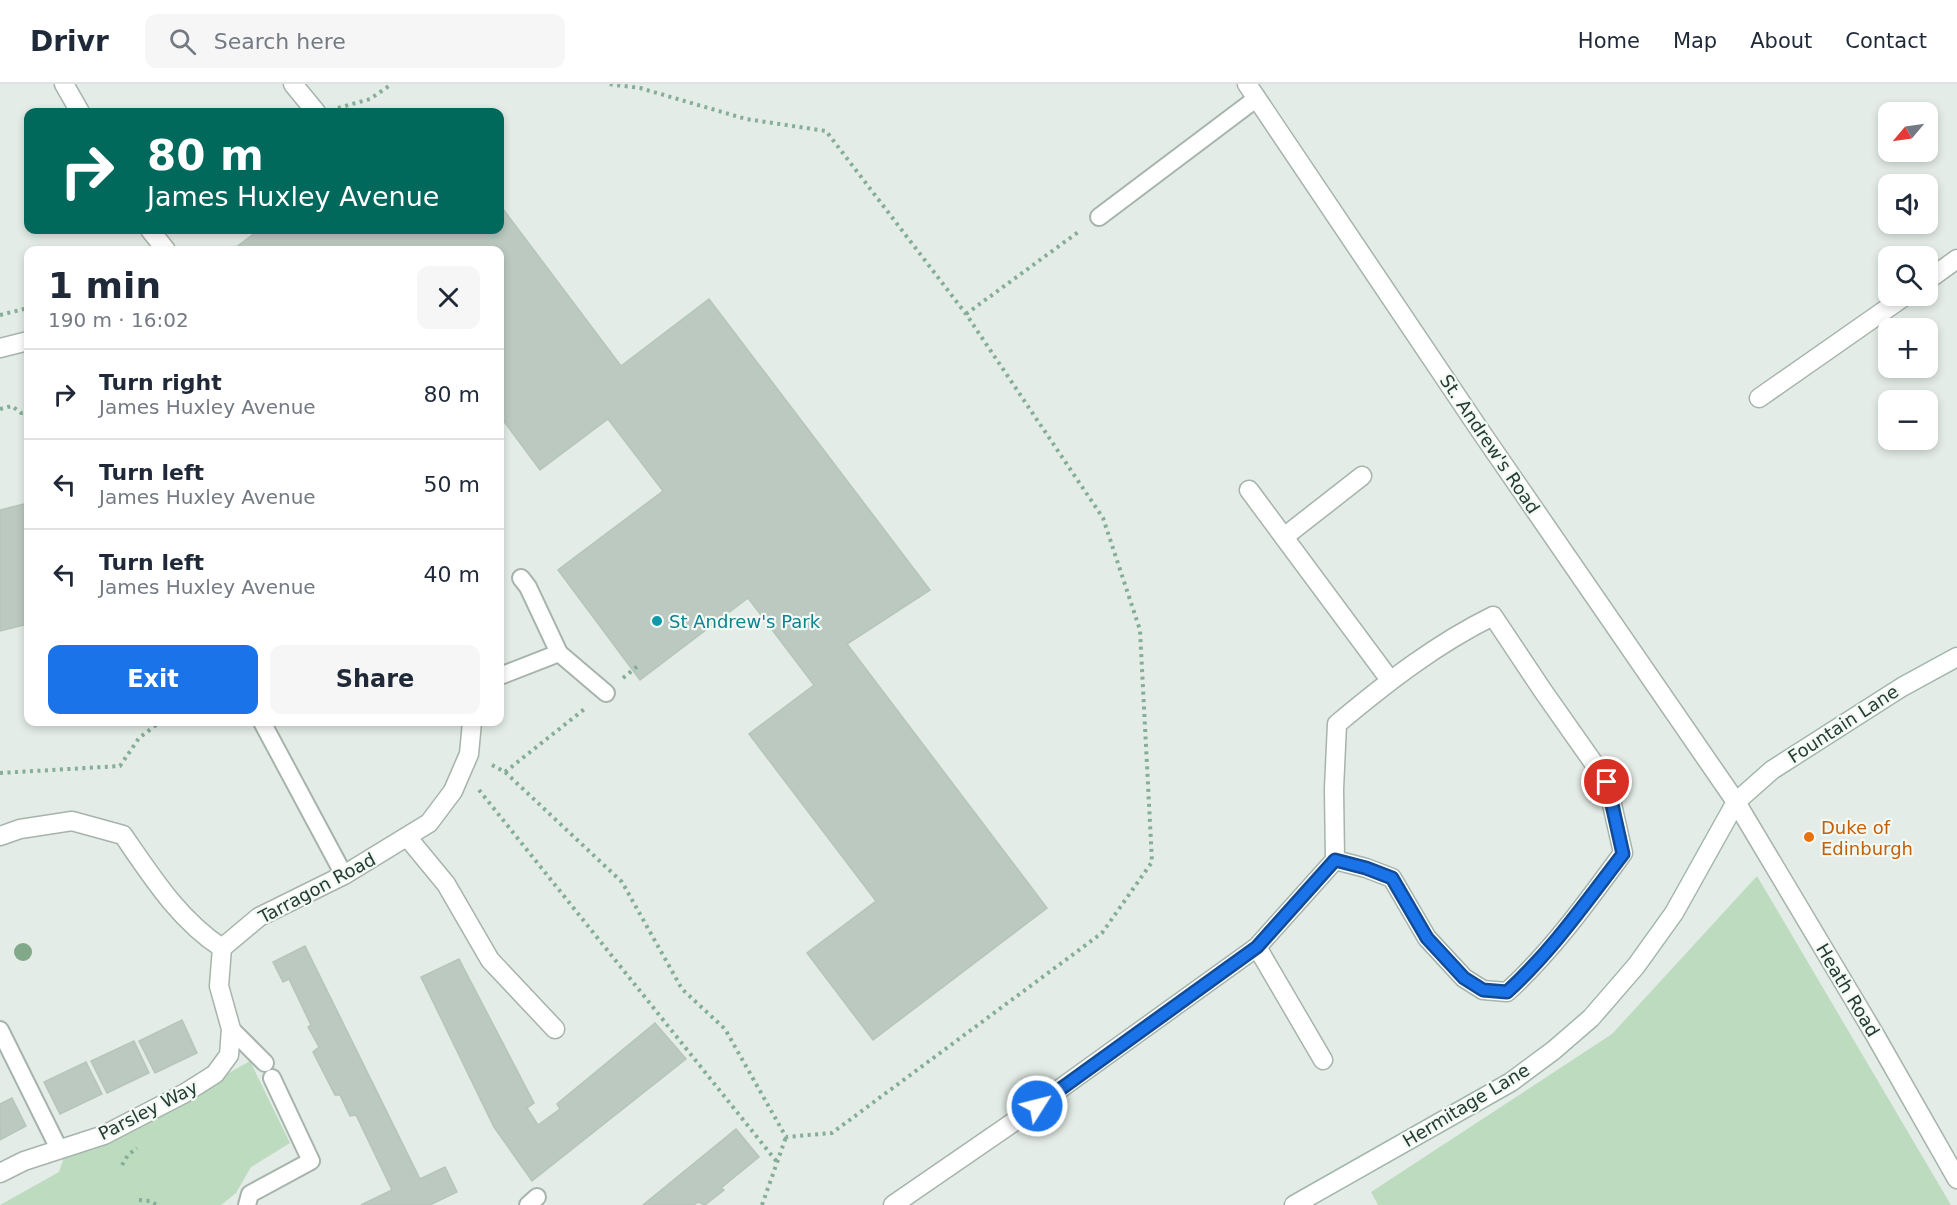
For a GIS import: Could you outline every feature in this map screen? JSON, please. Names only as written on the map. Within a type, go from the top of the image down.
[{"type":"street","points":[[64,84],[78,108]]},
{"type":"street","points":[[293,84],[313,108]]},
{"type":"street","name":"St. Andrew's Road","points":[[1252,91],[1484,435],[1736,801]]},
{"type":"street","points":[[1938,273],[1957,259]]},
{"type":"street","points":[[1759,398],[1891,306]]},
{"type":"street","points":[[0,348],[24,342]]},
{"type":"street","points":[[1284,537],[1362,476]]},
{"type":"street","points":[[1249,490],[1390,680]]},
{"type":"street","points":[[893,1205],[1018,1119],[1257,947],[1335,860],[1334,789],[1338,724],[1390,680],[1458,633],[1493,616],[1607,782],[1623,854],[1556,942],[1507,992],[1483,990],[1464,978],[1427,938],[1392,878],[1335,860]]},
{"type":"street","name":"Fountain Lane","points":[[1736,801],[1772,770],[1902,687],[1957,657]]},
{"type":"street","name":"Tarragon Road","points":[[222,948],[259,917],[344,875],[408,838],[429,823],[453,791],[466,762],[471,726]]},
{"type":"street","name":"Heath Road","points":[[1736,801],[1875,1035],[1957,1179]]},
{"type":"street","name":"Hermitage Lane","points":[[1294,1205],[1511,1082],[1554,1050],[1591,1018],[1636,966],[1674,914],[1736,801]]},
{"type":"street","points":[[0,836],[20,829],[72,821],[123,836],[164,895],[203,935],[222,948],[219,986],[231,1029]]},
{"type":"street","points":[[408,838],[446,884],[490,960],[555,1029]]},
{"type":"street","points":[[1257,947],[1323,1060]]},
{"type":"street","name":"Parsley Way","points":[[0,1173],[24,1161],[104,1135],[185,1093],[215,1074],[229,1055],[231,1029]]},
{"type":"lane","points":[[1099,217],[1252,91]]},
{"type":"lane","points":[[521,578],[528,587],[559,652],[606,693]]},
{"type":"lane","points":[[504,674],[559,652]]},
{"type":"lane","points":[[264,726],[344,875]]},
{"type":"lane","points":[[231,1029],[265,1063]]},
{"type":"lane","points":[[0,1030],[59,1149]]},
{"type":"lane","points":[[247,1205],[250,1194],[311,1161],[273,1078]]},
{"type":"path","points":[[339,108],[370,99],[392,84]]},
{"type":"path","points":[[608,84],[640,88],[746,119],[826,131],[966,314],[1103,518],[1140,630],[1152,862],[1102,933],[1084,947],[832,1133],[786,1137]]},
{"type":"path","points":[[966,314],[1099,217]]},
{"type":"path","points":[[0,315],[24,309]]},
{"type":"path","points":[[0,409],[12,406],[21,413],[24,413]]},
{"type":"path","points":[[505,772],[606,693]]},
{"type":"path","points":[[0,773],[120,766],[139,738],[155,726]]},
{"type":"path","points":[[466,762],[777,1162]]},
{"type":"path","points":[[466,762],[505,772],[622,882],[682,989],[725,1029],[786,1137],[762,1205]]},
{"type":"path","points":[[139,1200],[150,1201],[157,1205]]},
{"type":"green space","points":[[1757,876],[1951,1205],[1378,1205],[1371,1192],[1612,1034]]},
{"type":"green space","points":[[250,1061],[290,1143],[251,1167],[236,1193],[221,1205],[0,1205],[59,1172],[64,1157],[95,1149]]},
{"type":"building","name":"St Andrew's Park","points":[[504,210],[621,366],[709,299],[930,590],[847,644],[1047,908],[873,1040],[807,953],[876,901],[749,734],[814,685],[748,598],[640,680],[558,570],[663,491],[608,419],[540,470],[504,421],[504,246],[238,246],[254,234],[504,234]]},
{"type":"building","points":[[24,504],[24,625],[0,631],[0,510]]},
{"type":"building","points":[[305,946],[420,1179],[445,1167],[457,1192],[430,1205],[361,1205],[392,1190],[356,1115],[350,1116],[340,1095],[335,1095],[313,1052],[319,1047],[308,1027],[311,1025],[289,979],[283,982],[273,962]]},
{"type":"building","points":[[459,959],[534,1103],[527,1108],[538,1125],[560,1109],[557,1104],[655,1023],[686,1059],[532,1181],[494,1127],[421,977]]},
{"type":"building","points":[[182,1020],[197,1053],[155,1073],[139,1041]]},
{"type":"building","points":[[134,1041],[149,1073],[107,1093],[91,1061]]},
{"type":"building","points":[[86,1062],[102,1094],[60,1114],[44,1082]]},
{"type":"building","points":[[12,1098],[26,1126],[0,1140],[0,1104]]},
{"type":"building","points":[[736,1129],[759,1157],[721,1188],[724,1190],[705,1205],[698,1202],[694,1205],[643,1205]]},
{"type":"place","name":"St Andrew's Park","points":[[657,621]]},
{"type":"place","name":"Duke of Edinburgh","points":[[1809,837]]},
{"type":"route","points":[[1037,1106],[1257,947],[1335,860],[1392,878],[1427,938],[1464,978],[1483,990],[1507,992],[1556,942],[1623,854],[1607,782]]}]
